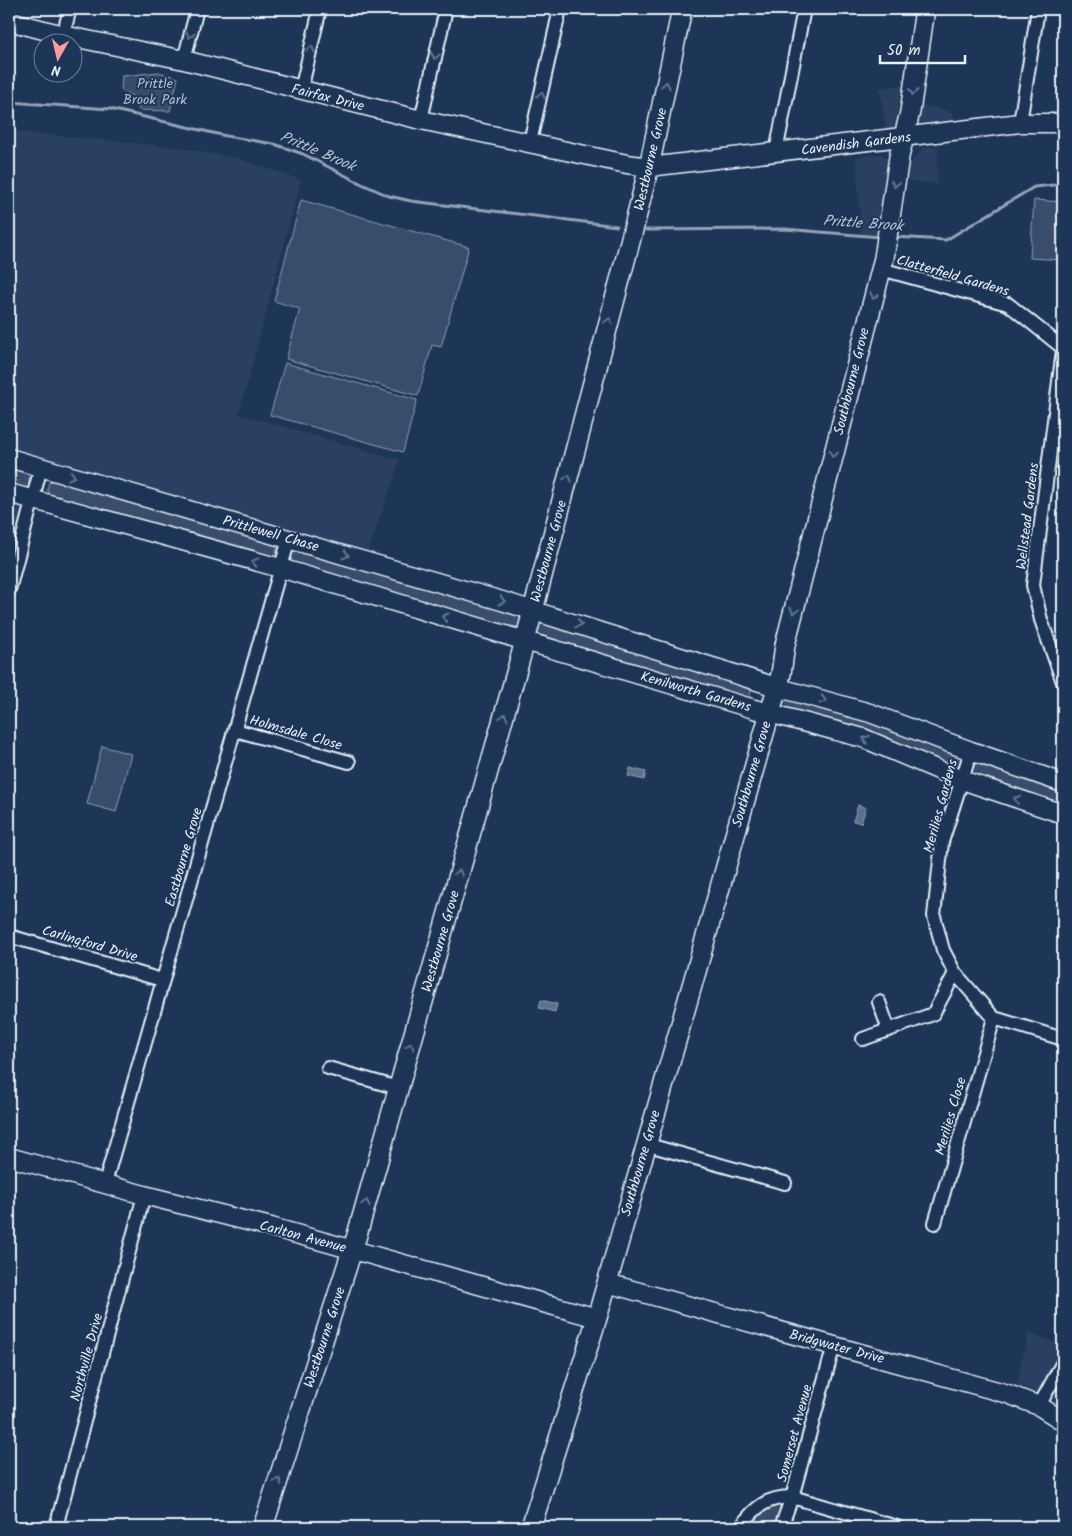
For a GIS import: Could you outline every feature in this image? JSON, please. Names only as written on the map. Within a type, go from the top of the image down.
[{"type":"main road","name":"Westbourne Grove","points":[[263,1527],[351,1249],[525,641],[649,167],[682,9]]},
{"type":"main road","name":"Southbourne Grove","points":[[531,1527],[597,1318],[776,687],[852,377],[881,269],[925,9]]},
{"type":"street","points":[[64,32],[70,9]]},
{"type":"street","points":[[184,60],[197,9]]},
{"type":"street","points":[[301,90],[320,9]]},
{"type":"street","points":[[421,120],[446,9]]},
{"type":"street","points":[[530,142],[560,9]]},
{"type":"street","points":[[776,152],[804,9]]},
{"type":"street","points":[[1020,123],[1038,9]]},
{"type":"street","name":"Fairfax Drive","points":[[9,20],[52,32]]},
{"type":"street","name":"Fairfax Drive","points":[[82,39],[184,60],[421,120],[626,164],[649,167]]},
{"type":"street","name":"Cavendish Gardens","points":[[649,167],[1020,123],[1063,123]]},
{"type":"street","name":"Clatterfield Gardens","points":[[881,269],[1008,304],[1063,349]]},
{"type":"street","name":"Wellstead Gardens","points":[[1063,349],[1033,585],[1041,620],[1063,682]]},
{"type":"street","name":"Prittlewell Chase","points":[[9,458],[290,539],[531,614]]},
{"type":"street","points":[[9,590],[41,467]]},
{"type":"street","points":[[9,492],[280,568],[525,641]]},
{"type":"street","name":"Eastbourne Grove","points":[[105,1183],[280,568],[290,539]]},
{"type":"street","points":[[531,614],[532,631],[536,636],[609,666]]},
{"type":"street","name":"Kenilworth Gardens","points":[[531,614],[675,654],[776,687],[870,713],[971,751],[1063,782]]},
{"type":"street","name":"Kenilworth Gardens","points":[[525,641],[863,738],[962,780],[1063,814]]},
{"type":"street","points":[[675,654],[765,693],[769,698],[770,710]]},
{"type":"street","name":"Holmsdale Close","points":[[235,730],[348,762]]},
{"type":"street","name":"Merilies Gardens","points":[[971,751],[942,842],[934,916],[943,950],[955,973],[994,1018]]},
{"type":"street","name":"Carlingford Drive","points":[[9,936],[162,980]]},
{"type":"street","points":[[863,1039],[933,1014],[955,973]]},
{"type":"street","points":[[879,1002],[889,1030]]},
{"type":"street","points":[[994,1018],[1063,1039]]},
{"type":"street","name":"Merilies Close","points":[[935,1223],[994,1018]]},
{"type":"street","points":[[328,1068],[398,1088]]},
{"type":"street","points":[[646,1144],[785,1182]]},
{"type":"street","name":"Carlton Avenue","points":[[9,1157],[144,1195],[351,1249],[597,1318]]},
{"type":"street","name":"Northville Drive","points":[[56,1527],[144,1195]]},
{"type":"street","name":"Bridgwater Drive","points":[[607,1282],[1008,1394],[1039,1406],[1063,1421]]},
{"type":"street","name":"Somerset Avenue","points":[[781,1527],[792,1497],[834,1345]]},
{"type":"street","points":[[1039,1406],[1063,1362]]},
{"type":"street","points":[[741,1527],[764,1502],[777,1497],[792,1497],[897,1527]]},
{"type":"shaded area","points":[[902,85],[895,130],[886,131],[880,88]]},
{"type":"shaded area","points":[[918,104],[952,112],[954,121],[914,126]]},
{"type":"shaded area","points":[[9,131],[175,147],[240,159],[301,180],[239,414],[400,460],[368,552],[9,447]]},
{"type":"shaded area","points":[[938,146],[937,184],[906,180],[907,168],[923,148]]},
{"type":"shaded area","points":[[882,154],[889,159],[876,235],[861,234],[856,157]]},
{"type":"shaded area","points":[[9,502],[24,507],[18,534],[9,532]]},
{"type":"shaded area","points":[[630,768],[646,772],[644,780],[628,776]]},
{"type":"shaded area","points":[[858,805],[866,808],[861,823],[853,821]]},
{"type":"shaded area","points":[[541,1000],[557,1004],[555,1012],[539,1008]]},
{"type":"shaded area","points":[[1029,1333],[1055,1343],[1063,1350],[1063,1404],[1054,1398],[1016,1385]]},
{"type":"green space","name":"Prittle Brook Park","points":[[159,72],[178,78],[170,111],[139,110],[134,97],[121,90],[122,76]]},
{"type":"green space","points":[[301,200],[469,247],[441,347],[432,345],[418,396],[286,359],[300,309],[274,301]]},
{"type":"green space","points":[[1034,200],[1063,202],[1063,260],[1030,258]]},
{"type":"green space","points":[[285,363],[417,400],[403,452],[270,415]]},
{"type":"green space","points":[[9,466],[29,472],[29,487],[22,489],[9,485]]},
{"type":"green space","points":[[58,480],[274,541],[277,548],[275,555],[270,560],[52,498],[47,490],[49,482]]},
{"type":"green space","points":[[298,549],[518,613],[521,620],[518,627],[505,626],[294,568],[289,560],[293,552]]},
{"type":"green space","points":[[542,620],[664,659],[751,690],[749,701],[539,636],[534,627],[535,623]]},
{"type":"green space","points":[[786,697],[858,717],[952,752],[958,759],[956,767],[950,769],[780,710],[782,699]]},
{"type":"green space","points":[[102,746],[131,754],[116,812],[87,804]]},
{"type":"green space","points":[[981,761],[1063,789],[1063,809],[971,778],[969,771],[971,766]]},
{"type":"green space","points":[[771,1502],[782,1503],[784,1507],[773,1527],[745,1527]]},
{"type":"waterway","name":"Prittle Brook","points":[[9,102],[110,109],[226,136],[274,144],[303,154],[389,196],[411,201],[617,226]]},
{"type":"waterway","name":"Prittle Brook","points":[[894,237],[946,240],[1034,187],[1063,184]]},
{"type":"waterway","name":"Prittle Brook","points":[[646,230],[785,229],[880,237]]}]
